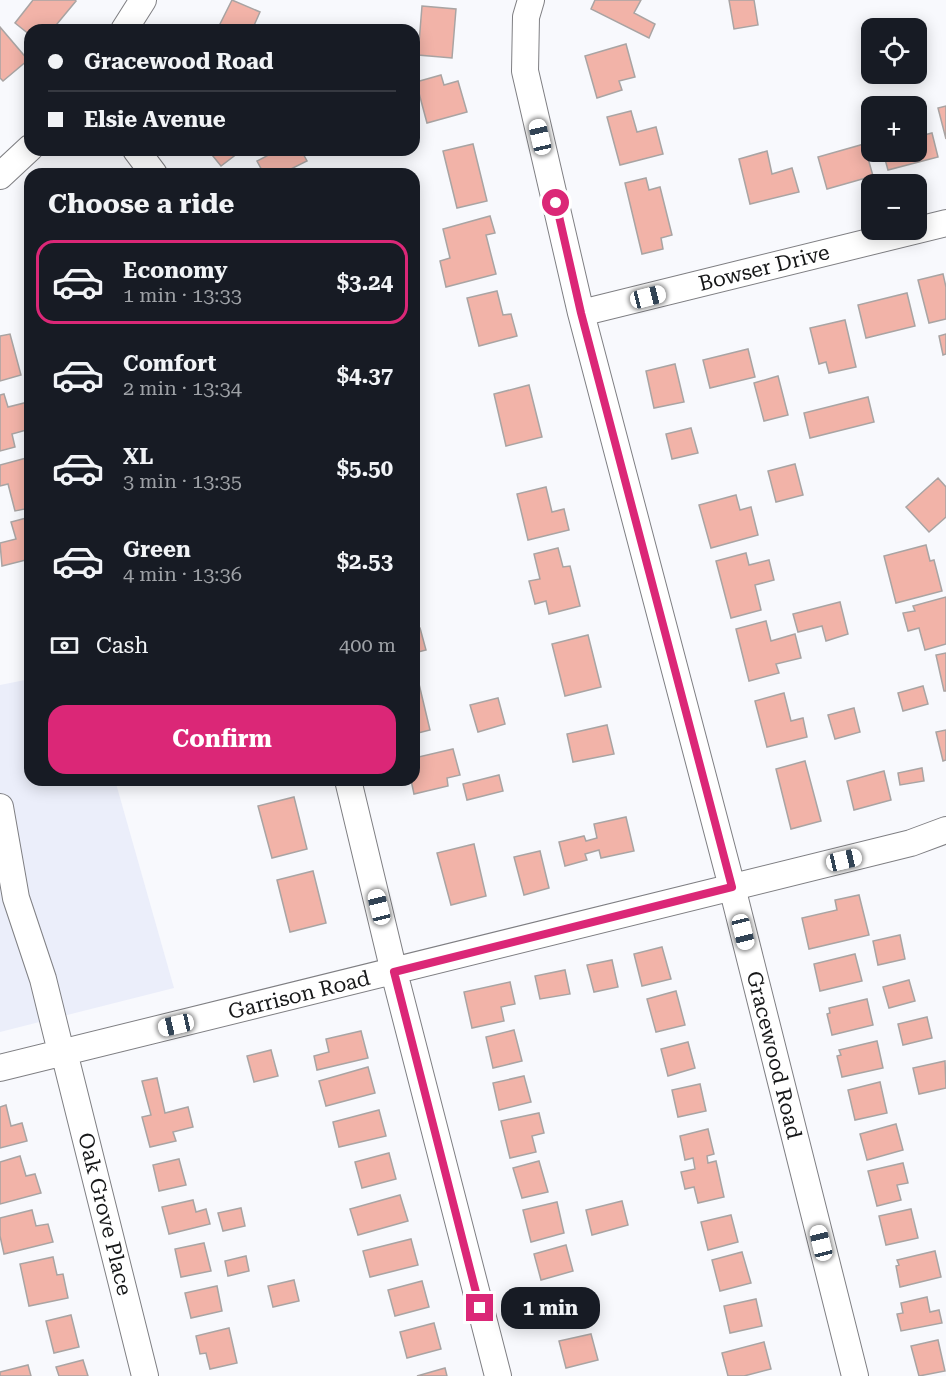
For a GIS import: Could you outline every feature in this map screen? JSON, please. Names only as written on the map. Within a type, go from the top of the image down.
[{"type":"street","points":[[128,24],[143,0]]},
{"type":"street","name":"Gracewood Road","points":[[531,0],[526,17],[525,71],[581,313],[732,887],[855,1376]]},
{"type":"street","points":[[0,176],[24,154]]},
{"type":"street","name":"Bowser Drive","points":[[581,313],[946,223]]},
{"type":"street","points":[[349,786],[394,972],[498,1376]]},
{"type":"street","name":"Oak Grove Place","points":[[0,807],[16,898],[43,979],[63,1052],[145,1376]]},
{"type":"street","name":"Garrison Road","points":[[0,1068],[911,843],[946,830]]},
{"type":"shaded area","points":[[24,680],[24,786],[117,786],[174,988],[0,1032],[0,685]]},
{"type":"building","points":[[33,0],[76,1],[57,24],[24,24],[24,30],[15,23]]},
{"type":"building","points":[[232,0],[260,12],[255,24],[220,24]]},
{"type":"building","points":[[595,0],[641,0],[634,13],[655,24],[649,38],[591,9]]},
{"type":"building","points":[[729,0],[754,0],[758,25],[734,29]]},
{"type":"building","points":[[422,6],[456,9],[452,58],[420,55]]},
{"type":"building","points":[[0,27],[24,55],[24,63],[3,81],[0,78]]},
{"type":"building","points":[[626,44],[635,77],[619,81],[622,90],[597,98],[585,56]]},
{"type":"building","points":[[441,75],[444,85],[458,81],[467,112],[427,123],[420,97],[420,81]]},
{"type":"building","points":[[946,106],[946,139],[938,108]]},
{"type":"building","points":[[631,111],[637,132],[656,127],[663,154],[620,165],[607,117]]},
{"type":"building","points":[[932,133],[938,157],[927,160],[927,134]]},
{"type":"building","points":[[473,144],[487,201],[457,208],[443,151]]},
{"type":"building","points":[[861,145],[861,162],[869,162],[872,174],[861,174],[861,179],[827,189],[818,157]]},
{"type":"building","points":[[767,151],[772,174],[792,168],[799,192],[750,204],[739,159]]},
{"type":"building","points":[[213,156],[234,156],[221,166]]},
{"type":"building","points":[[267,156],[304,156],[307,161],[293,168],[261,168],[257,161]]},
{"type":"building","points":[[886,162],[919,162],[888,170]]},
{"type":"building","points":[[646,178],[649,190],[660,187],[672,235],[661,238],[663,249],[642,254],[625,183]]},
{"type":"building","points":[[490,216],[495,233],[486,235],[496,274],[446,287],[440,261],[450,258],[443,229]]},
{"type":"building","points":[[943,274],[946,287],[946,319],[929,323],[918,280]]},
{"type":"building","points":[[497,291],[503,315],[511,314],[517,336],[479,346],[467,298]]},
{"type":"building","points":[[907,293],[915,326],[866,338],[858,305]]},
{"type":"building","points":[[845,320],[856,367],[829,373],[826,362],[819,364],[810,328]]},
{"type":"building","points":[[10,334],[21,375],[0,381],[0,336]]},
{"type":"building","points":[[946,334],[946,354],[943,355],[939,336]]},
{"type":"building","points":[[748,349],[755,377],[710,388],[703,360]]},
{"type":"building","points":[[675,364],[684,402],[654,408],[646,371]]},
{"type":"building","points":[[778,376],[788,415],[764,421],[754,383]]},
{"type":"building","points":[[529,385],[542,437],[506,446],[494,394]]},
{"type":"building","points":[[4,394],[8,407],[24,403],[24,431],[12,434],[15,447],[0,451],[0,395]]},
{"type":"building","points":[[868,397],[874,422],[810,438],[804,413]]},
{"type":"building","points":[[691,428],[698,453],[672,459],[666,434]]},
{"type":"building","points":[[24,459],[24,509],[15,511],[8,484],[0,486],[0,465]]},
{"type":"building","points":[[795,464],[803,495],[776,502],[768,471]]},
{"type":"building","points":[[938,478],[946,487],[946,517],[929,532],[906,507]]},
{"type":"building","points":[[546,487],[552,512],[564,509],[569,530],[528,540],[517,494]]},
{"type":"building","points":[[736,495],[740,510],[751,507],[758,535],[711,548],[699,505]]},
{"type":"building","points":[[24,519],[24,560],[2,566],[0,543],[16,539],[11,522]]},
{"type":"building","points":[[926,545],[930,561],[934,560],[942,591],[896,603],[884,556]]},
{"type":"building","points":[[558,548],[563,567],[570,566],[580,606],[549,614],[546,601],[535,604],[529,581],[540,579],[534,554]]},
{"type":"building","points":[[746,553],[749,565],[769,560],[774,580],[755,585],[761,610],[731,618],[716,561]]},
{"type":"building","points":[[946,597],[946,644],[925,650],[919,628],[908,631],[903,613],[915,611],[913,606]]},
{"type":"building","points":[[840,602],[848,634],[826,641],[822,626],[798,632],[793,614]]},
{"type":"building","points":[[766,621],[771,641],[795,634],[801,658],[776,664],[779,673],[749,681],[736,629]]},
{"type":"building","points":[[420,628],[426,650],[420,652]]},
{"type":"building","points":[[588,635],[601,687],[565,696],[552,644]]},
{"type":"building","points":[[946,653],[946,691],[944,691],[936,655]]},
{"type":"building","points":[[923,686],[928,704],[903,711],[898,693]]},
{"type":"building","points":[[420,688],[430,730],[420,732]]},
{"type":"building","points":[[784,693],[791,721],[803,718],[807,737],[767,747],[755,701]]},
{"type":"building","points":[[498,698],[505,724],[478,732],[470,705]]},
{"type":"building","points":[[854,708],[860,732],[835,739],[828,715]]},
{"type":"building","points":[[607,725],[614,754],[573,762],[567,734]]},
{"type":"building","points":[[946,730],[946,760],[943,761],[936,732]]},
{"type":"building","points":[[453,749],[460,775],[447,778],[448,786],[414,794],[412,786],[420,786],[420,757]]},
{"type":"building","points":[[805,761],[821,821],[791,829],[776,769]]},
{"type":"building","points":[[922,768],[924,781],[900,785],[898,773]]},
{"type":"building","points":[[884,771],[891,800],[854,810],[847,781]]},
{"type":"building","points":[[499,775],[503,791],[467,800],[463,784]]},
{"type":"building","points":[[294,797],[307,849],[272,858],[258,806]]},
{"type":"building","points":[[626,817],[634,851],[601,858],[599,850],[585,854],[587,860],[565,866],[559,842],[584,836],[586,841],[597,838],[594,824]]},
{"type":"building","points":[[474,844],[486,896],[451,905],[437,853]]},
{"type":"building","points":[[540,851],[549,888],[524,895],[514,857]]},
{"type":"building","points":[[313,871],[326,923],[290,932],[277,880]]},
{"type":"building","points":[[859,895],[869,935],[809,949],[802,918],[837,910],[835,900]]},
{"type":"building","points":[[900,935],[905,959],[878,965],[873,941]]},
{"type":"building","points":[[662,947],[671,979],[642,986],[634,954]]},
{"type":"building","points":[[855,954],[862,981],[820,991],[814,964]]},
{"type":"building","points":[[612,960],[618,987],[594,992],[587,965]]},
{"type":"building","points":[[565,970],[570,994],[540,999],[535,976]]},
{"type":"building","points":[[909,980],[915,1001],[889,1008],[883,987]]},
{"type":"building","points":[[510,982],[515,1004],[501,1007],[504,1021],[472,1028],[464,992]]},
{"type":"building","points":[[676,991],[685,1025],[656,1032],[647,999]]},
{"type":"building","points":[[867,999],[873,1025],[832,1035],[827,1014],[830,1013],[829,1008]]},
{"type":"building","points":[[927,1017],[932,1038],[903,1045],[898,1024]]},
{"type":"building","points":[[514,1030],[522,1061],[493,1068],[486,1037]]},
{"type":"building","points":[[361,1031],[368,1058],[317,1070],[314,1056],[329,1052],[326,1039]]},
{"type":"building","points":[[877,1041],[883,1068],[842,1077],[837,1056],[841,1055],[839,1050]]},
{"type":"building","points":[[688,1042],[695,1068],[668,1076],[661,1049]]},
{"type":"building","points":[[271,1050],[278,1076],[254,1082],[247,1056]]},
{"type":"building","points":[[945,1061],[946,1088],[919,1094],[913,1068]]},
{"type":"building","points":[[368,1067],[375,1093],[326,1106],[319,1081]]},
{"type":"building","points":[[524,1076],[531,1102],[499,1110],[493,1083]]},
{"type":"building","points":[[157,1078],[165,1113],[188,1107],[193,1127],[173,1132],[176,1141],[150,1147],[142,1117],[151,1115],[142,1081]]},
{"type":"building","points":[[880,1082],[887,1113],[855,1120],[848,1090]]},
{"type":"building","points":[[700,1084],[706,1111],[678,1117],[672,1090]]},
{"type":"building","points":[[6,1105],[11,1126],[22,1123],[27,1141],[0,1148],[0,1107]]},
{"type":"building","points":[[379,1110],[386,1136],[339,1147],[333,1122]]},
{"type":"building","points":[[539,1113],[544,1133],[532,1136],[536,1152],[510,1158],[501,1121]]},
{"type":"building","points":[[896,1124],[903,1150],[867,1160],[860,1134]]},
{"type":"building","points":[[708,1129],[714,1154],[707,1156],[708,1163],[716,1161],[724,1197],[698,1203],[694,1187],[685,1189],[681,1172],[695,1169],[693,1158],[685,1160],[680,1136]]},
{"type":"building","points":[[389,1153],[396,1179],[362,1188],[355,1162]]},
{"type":"building","points":[[20,1156],[26,1176],[35,1174],[41,1193],[0,1204],[0,1162]]},
{"type":"building","points":[[179,1159],[186,1185],[159,1191],[153,1165]]},
{"type":"building","points":[[539,1161],[548,1192],[522,1198],[513,1168]]},
{"type":"building","points":[[903,1163],[908,1183],[897,1185],[901,1200],[877,1206],[868,1171]]},
{"type":"building","points":[[400,1195],[408,1221],[358,1235],[350,1209]]},
{"type":"building","points":[[193,1200],[196,1212],[206,1209],[210,1224],[169,1234],[162,1207]]},
{"type":"building","points":[[622,1201],[628,1225],[592,1235],[586,1210]]},
{"type":"building","points":[[557,1202],[564,1233],[531,1242],[523,1210]]},
{"type":"building","points":[[241,1208],[245,1226],[223,1231],[218,1213]]},
{"type":"building","points":[[911,1209],[918,1238],[886,1245],[879,1216]]},
{"type":"building","points":[[32,1210],[36,1226],[48,1224],[53,1242],[4,1254],[0,1236],[0,1218]]},
{"type":"building","points":[[731,1215],[738,1242],[708,1250],[701,1222]]},
{"type":"building","points":[[411,1239],[418,1265],[370,1277],[363,1251]]},
{"type":"building","points":[[204,1243],[211,1271],[181,1277],[175,1249]]},
{"type":"building","points":[[566,1245],[573,1271],[541,1280],[534,1254]]},
{"type":"building","points":[[935,1251],[941,1277],[900,1287],[897,1260]]},
{"type":"building","points":[[742,1252],[751,1283],[720,1291],[712,1260]]},
{"type":"building","points":[[246,1256],[249,1271],[228,1276],[225,1261]]},
{"type":"building","points":[[53,1257],[57,1275],[63,1274],[68,1298],[29,1306],[20,1264]]},
{"type":"building","points":[[294,1280],[299,1301],[273,1307],[268,1286]]},
{"type":"building","points":[[422,1281],[429,1307],[395,1316],[388,1290]]},
{"type":"building","points":[[217,1286],[222,1311],[191,1318],[185,1293]]},
{"type":"building","points":[[580,1291],[586,1317],[554,1325],[548,1299]]},
{"type":"building","points":[[927,1297],[930,1312],[939,1310],[942,1323],[901,1331],[897,1314],[903,1313],[901,1303]]},
{"type":"building","points":[[756,1299],[762,1326],[730,1333],[724,1306]]},
{"type":"building","points":[[71,1315],[79,1347],[54,1353],[46,1321]]},
{"type":"building","points":[[434,1323],[441,1349],[407,1358],[400,1332]]},
{"type":"building","points":[[229,1328],[237,1363],[210,1369],[206,1353],[200,1354],[196,1336]]},
{"type":"building","points":[[591,1334],[598,1360],[566,1368],[559,1341]]},
{"type":"building","points":[[938,1340],[945,1371],[919,1376],[911,1346]]},
{"type":"building","points":[[764,1342],[771,1369],[744,1376],[728,1376],[722,1353]]},
{"type":"building","points":[[83,1360],[88,1376],[59,1376],[56,1367]]},
{"type":"building","points":[[28,1365],[31,1376],[0,1376],[0,1372]]},
{"type":"building","points":[[445,1368],[447,1376],[417,1376]]},
{"type":"route","points":[[480,1308],[394,972],[732,887],[581,313],[556,203]]}]
